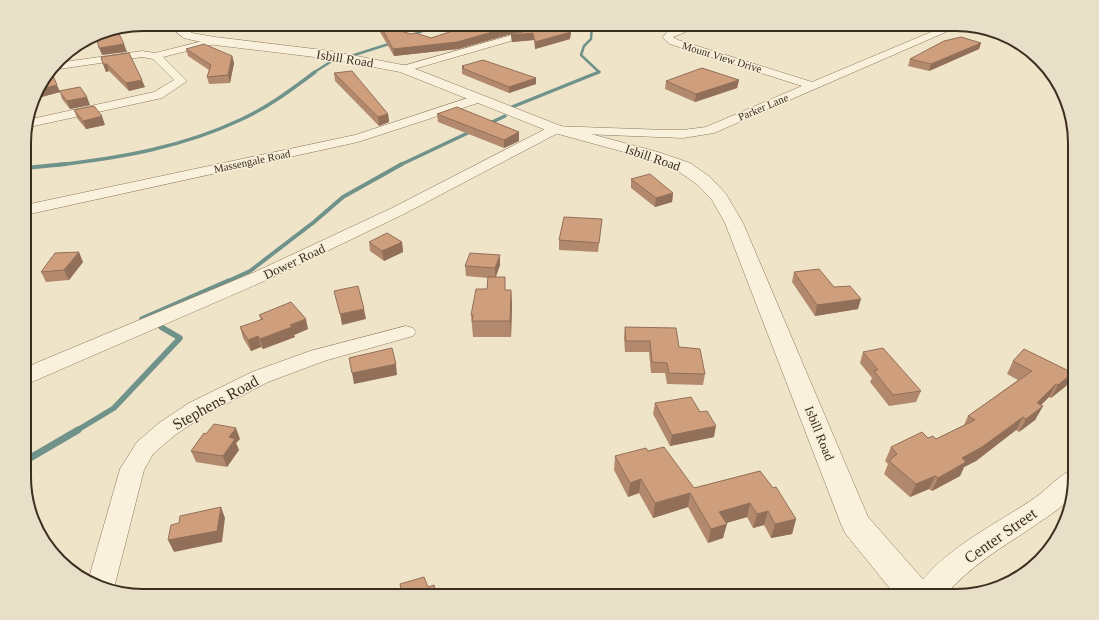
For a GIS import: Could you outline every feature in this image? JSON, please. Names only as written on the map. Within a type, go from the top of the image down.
[{"type":"street","name":"Isbill Road","points":[[181,31],[188,36],[215,41],[331,55],[403,69],[476,99],[556,129],[652,155],[684,167],[704,182],[720,198],[739,236],[856,524],[910,589]]},
{"type":"street","points":[[403,69],[536,31]]},
{"type":"street","name":"Mount View Drive","points":[[676,31],[667,37],[674,42],[813,86]]},
{"type":"street","name":"Parker Lane","points":[[556,129],[667,134],[708,130],[942,31]]},
{"type":"street","points":[[62,66],[142,54],[156,56],[164,52],[192,48],[215,41]]},
{"type":"street","points":[[33,122],[158,95],[172,88],[181,81],[156,56]]},
{"type":"street","name":"Massengale Road","points":[[31,209],[358,138],[476,99]]},
{"type":"street","name":"Dower Road","points":[[31,375],[43,368],[269,272],[398,211],[556,129]]},
{"type":"street","name":"Stephens Road","points":[[102,582],[132,469],[145,448],[167,429],[197,409],[260,377],[317,356],[406,332]]},
{"type":"street","name":"Center Street","points":[[933,589],[952,569],[1032,513],[1068,485]]},
{"type":"building","points":[[383,31],[401,31],[411,34],[416,33],[431,38],[452,31],[496,31],[457,42],[393,49]]},
{"type":"building","points":[[526,31],[571,32],[535,42],[533,33],[511,35]]},
{"type":"building","points":[[119,34],[124,44],[99,48],[97,41]]},
{"type":"building","points":[[961,37],[981,43],[931,64],[910,59],[944,41]]},
{"type":"building","points":[[204,44],[232,56],[228,75],[207,77],[211,65],[186,49]]},
{"type":"building","points":[[129,53],[142,80],[126,83],[107,64],[103,64],[101,57]]},
{"type":"building","points":[[483,60],[536,78],[509,87],[462,68],[464,67],[462,66]]},
{"type":"building","points":[[702,68],[739,80],[696,94],[666,81]]},
{"type":"building","points":[[352,71],[388,114],[378,117],[334,73]]},
{"type":"building","points":[[53,76],[57,85],[46,88]]},
{"type":"building","points":[[80,87],[87,97],[67,101],[59,91]]},
{"type":"building","points":[[94,106],[102,116],[83,121],[74,110]]},
{"type":"building","points":[[457,107],[519,132],[504,140],[437,114]]},
{"type":"building","points":[[650,174],[673,193],[656,198],[631,179]]},
{"type":"building","points":[[564,217],[602,219],[599,243],[559,240]]},
{"type":"building","points":[[387,233],[402,242],[382,251],[369,242]]},
{"type":"building","points":[[79,252],[64,270],[41,272],[55,253]]},
{"type":"building","points":[[470,253],[500,255],[495,268],[465,266]]},
{"type":"building","points":[[819,269],[834,287],[850,286],[861,299],[817,305],[794,272]]},
{"type":"building","points":[[488,277],[505,277],[505,290],[511,290],[510,321],[472,321],[473,315],[471,315],[476,289],[487,289]]},
{"type":"building","points":[[358,286],[364,309],[340,314],[334,291]]},
{"type":"building","points":[[291,302],[306,319],[290,325],[292,327],[260,339],[258,336],[248,340],[240,327],[263,319],[259,315]]},
{"type":"building","points":[[625,327],[676,328],[679,347],[700,349],[705,374],[669,373],[667,363],[652,362],[650,341],[626,341]]},
{"type":"building","points":[[392,348],[396,364],[352,373],[349,358]]},
{"type":"building","points":[[883,348],[921,391],[893,395],[874,371],[878,370],[863,352]]},
{"type":"building","points":[[1024,349],[1068,371],[1068,377],[1058,385],[1056,384],[1037,403],[1043,406],[1026,419],[1023,417],[982,447],[962,458],[966,462],[938,478],[935,476],[916,484],[889,461],[897,454],[891,447],[922,432],[928,438],[933,436],[936,439],[975,420],[968,416],[1032,371],[1013,361]]},
{"type":"building","points":[[691,397],[700,412],[707,411],[716,426],[672,435],[655,403]]},
{"type":"building","points":[[214,424],[236,428],[229,437],[235,439],[223,456],[191,451],[204,433],[206,434]]},
{"type":"building","points":[[664,447],[694,488],[760,471],[773,488],[776,487],[796,519],[775,524],[768,511],[757,514],[750,503],[719,512],[727,524],[711,529],[690,493],[655,503],[641,479],[630,483],[615,456],[646,448],[648,451]]},
{"type":"building","points":[[221,507],[217,531],[168,540],[171,525],[179,523],[180,516]]},
{"type":"building","points":[[424,577],[428,587],[434,585],[435,589],[401,589],[400,584]]},
{"type":"waterway","points":[[411,36],[422,31]]},
{"type":"waterway","points":[[592,31],[591,39],[584,46],[581,55],[599,72]]},
{"type":"waterway","points":[[351,56],[392,43]]},
{"type":"waterway","points":[[313,73],[335,59]]},
{"type":"waterway","points":[[61,164],[104,159],[151,150],[218,129],[260,110],[315,72]]},
{"type":"waterway","points":[[512,107],[599,72]]},
{"type":"waterway","points":[[488,124],[505,116]]},
{"type":"waterway","points":[[401,164],[472,131]]},
{"type":"waterway","points":[[31,167],[61,164]]},
{"type":"waterway","points":[[57,165],[61,164]]},
{"type":"waterway","points":[[61,164],[66,164]]},
{"type":"waterway","points":[[226,282],[250,271],[314,222],[343,197],[401,164]]},
{"type":"waterway","points":[[142,319],[229,281]]},
{"type":"waterway","points":[[76,431],[114,408],[180,338],[161,327]]},
{"type":"waterway","points":[[31,457],[78,430]]}]
